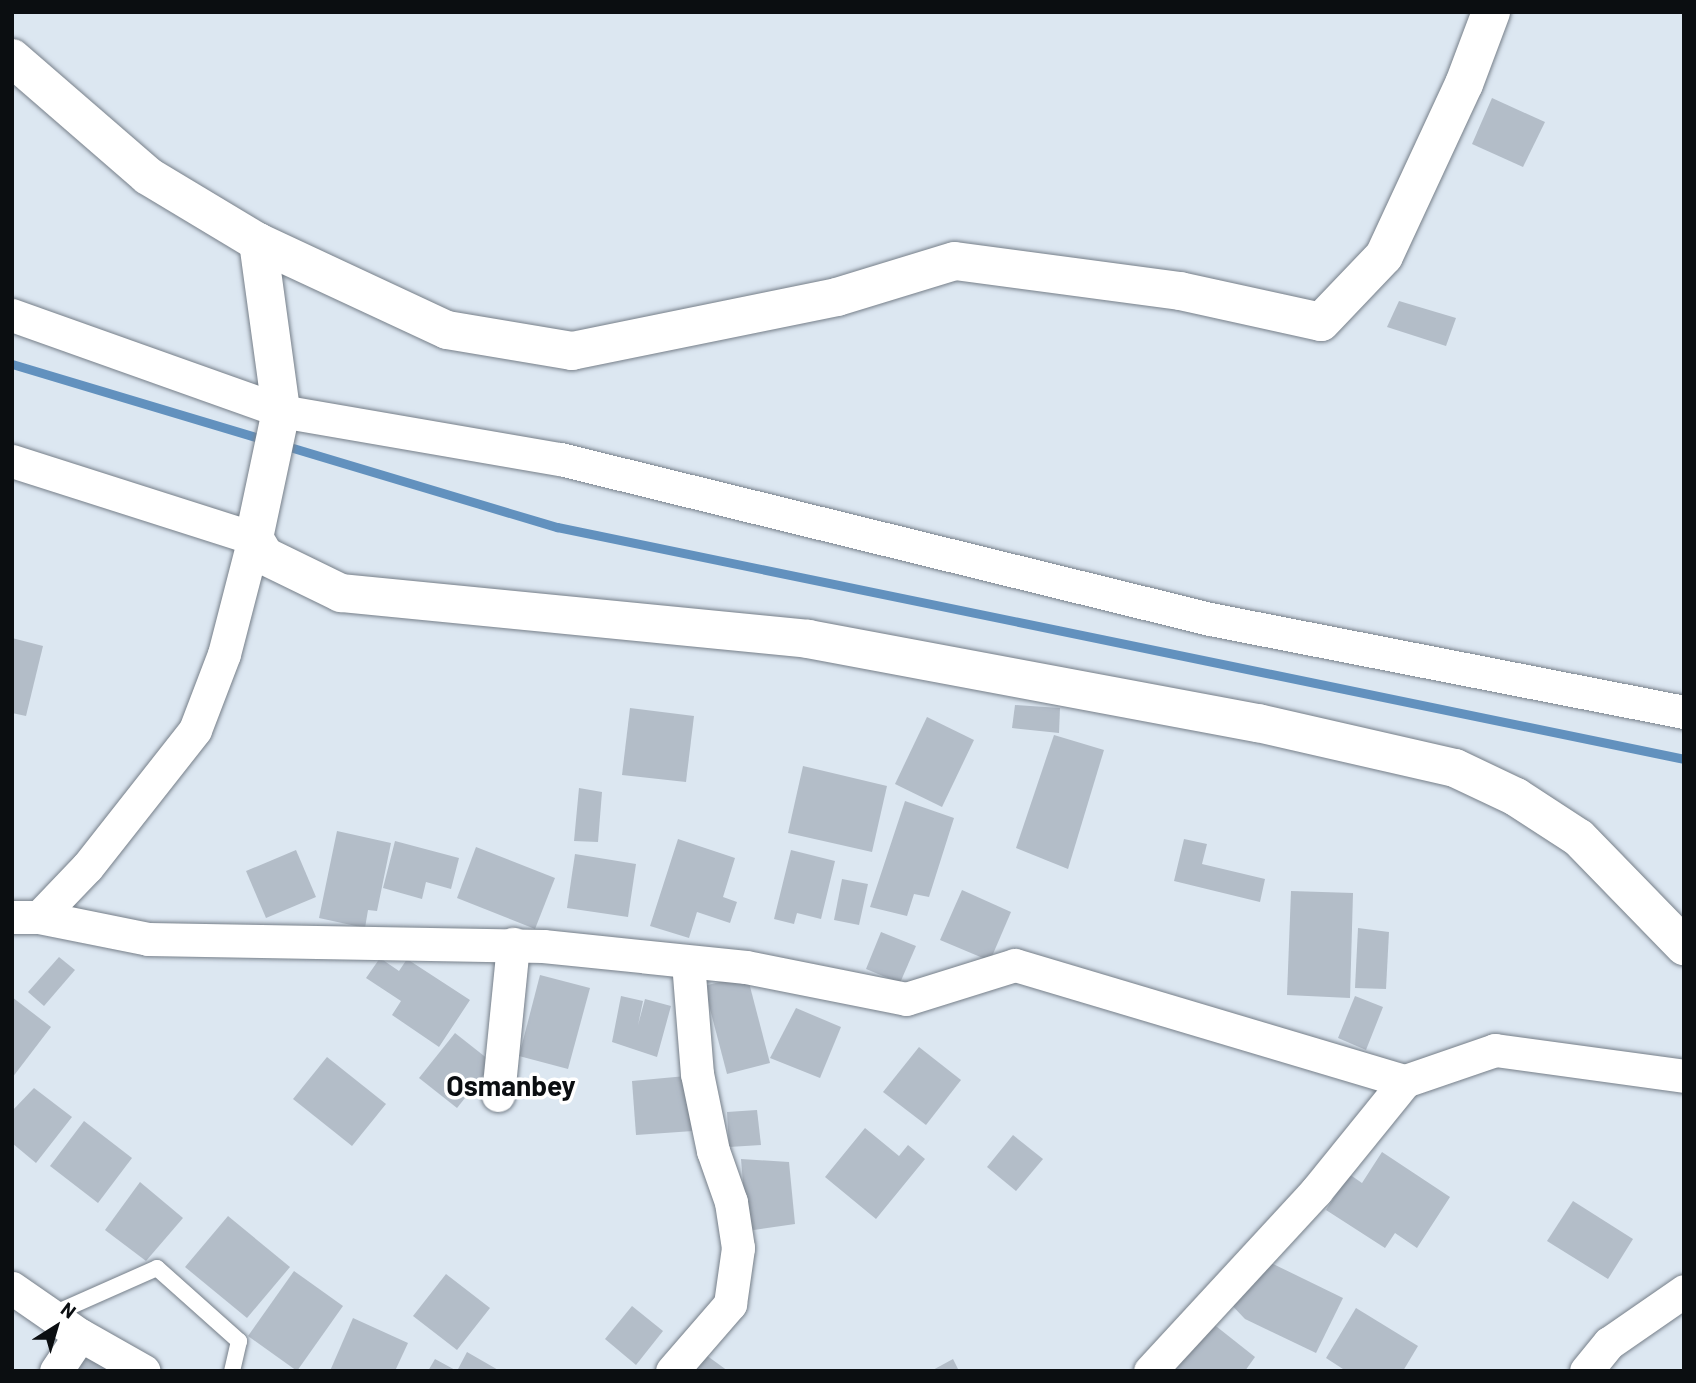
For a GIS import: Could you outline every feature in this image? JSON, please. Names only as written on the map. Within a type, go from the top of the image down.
[{"type":"street","points":[[12,58],[148,176],[258,242],[447,330],[572,351],[838,297],[955,261],[1180,291],[1321,322],[1384,256],[1464,84],[1490,12]]},
{"type":"street","points":[[26,917],[88,867],[195,730],[224,654],[254,538],[279,418],[258,242]]},
{"type":"street","points":[[12,315],[279,418],[560,459],[1210,619],[1684,712]]},
{"type":"street","points":[[12,461],[254,538],[265,556],[341,593],[808,639],[1258,723],[1455,768],[1516,797],[1579,838],[1684,946]]},
{"type":"street","points":[[26,917],[148,939],[513,944],[746,967],[906,999],[1015,965],[1405,1081]]},
{"type":"street","points":[[498,1095],[513,944]]},
{"type":"street","points":[[672,1371],[730,1304],[738,1248],[731,1202],[713,1151],[697,1074],[688,963]]},
{"type":"street","points":[[1150,1371],[1316,1191],[1405,1081],[1495,1050],[1684,1076]]},
{"type":"street","points":[[12,1288],[80,1335],[144,1371]]},
{"type":"street","points":[[1586,1371],[1609,1343],[1684,1291]]},
{"type":"street","points":[[56,1371],[80,1335]]},
{"type":"lane","points":[[51,1315],[157,1268],[239,1341],[232,1371]]},
{"type":"building","points":[[1492,98],[1545,122],[1523,167],[1472,144]]},
{"type":"building","points":[[1399,301],[1456,318],[1446,346],[1387,327]]},
{"type":"building","points":[[12,638],[43,646],[26,716],[12,713]]},
{"type":"building","points":[[1015,705],[1060,708],[1059,733],[1012,728]]},
{"type":"building","points":[[630,708],[694,716],[686,782],[622,775]]},
{"type":"building","points":[[927,717],[974,740],[942,807],[895,784]]},
{"type":"building","points":[[1054,735],[1104,750],[1068,869],[1016,848]]},
{"type":"building","points":[[803,766],[887,786],[872,852],[788,833]]},
{"type":"building","points":[[579,788],[602,792],[598,842],[574,841]]},
{"type":"building","points":[[905,801],[954,818],[929,897],[914,894],[907,916],[870,907]]},
{"type":"building","points":[[337,831],[391,843],[377,911],[368,910],[365,928],[319,918]]},
{"type":"building","points":[[678,839],[735,858],[723,897],[737,902],[730,923],[697,912],[689,938],[650,926]]},
{"type":"building","points":[[1184,839],[1207,844],[1202,864],[1265,879],[1260,902],[1174,881]]},
{"type":"building","points":[[395,841],[459,858],[451,889],[426,882],[422,899],[383,888]]},
{"type":"building","points":[[476,847],[555,878],[535,929],[457,898]]},
{"type":"building","points":[[296,850],[316,897],[266,918],[246,871]]},
{"type":"building","points":[[791,850],[835,861],[821,919],[797,913],[794,924],[774,919]]},
{"type":"building","points":[[575,854],[636,864],[628,917],[567,908]]},
{"type":"building","points":[[842,879],[868,884],[859,925],[834,920]]},
{"type":"building","points":[[962,890],[1011,912],[990,961],[940,940]]},
{"type":"building","points":[[1291,891],[1353,893],[1350,998],[1287,995]]},
{"type":"building","points":[[1358,928],[1389,932],[1386,989],[1355,988]]},
{"type":"building","points":[[881,932],[916,946],[900,983],[866,969]]},
{"type":"building","points":[[59,957],[75,970],[44,1006],[28,992]]},
{"type":"building","points":[[380,958],[399,971],[407,959],[470,1000],[439,1047],[392,1015],[401,1001],[366,978]]},
{"type":"building","points":[[540,975],[590,988],[568,1069],[519,1056]]},
{"type":"building","points":[[747,975],[770,1063],[727,1074],[704,986]]},
{"type":"building","points":[[621,996],[643,1001],[638,1025],[645,999],[671,1006],[657,1057],[612,1042]]},
{"type":"building","points":[[1355,996],[1383,1007],[1366,1050],[1338,1038]]},
{"type":"building","points":[[12,997],[51,1027],[12,1078]]},
{"type":"building","points":[[796,1008],[841,1027],[820,1078],[770,1058]]},
{"type":"building","points":[[455,1033],[493,1063],[457,1108],[419,1078]]},
{"type":"building","points":[[919,1047],[961,1080],[926,1125],[883,1092]]},
{"type":"building","points":[[327,1057],[386,1104],[352,1146],[293,1099]]},
{"type":"building","points":[[686,1076],[693,1131],[636,1135],[632,1081]]},
{"type":"building","points":[[34,1088],[72,1117],[36,1163],[12,1143],[12,1111]]},
{"type":"building","points":[[757,1110],[761,1145],[729,1147],[727,1112]]},
{"type":"building","points":[[84,1121],[132,1158],[98,1203],[50,1166]]},
{"type":"building","points":[[865,1128],[899,1156],[908,1145],[925,1159],[876,1219],[825,1177]]},
{"type":"building","points":[[1013,1135],[1043,1159],[1016,1191],[987,1167]]},
{"type":"building","points":[[1382,1152],[1450,1197],[1417,1248],[1395,1233],[1385,1248],[1326,1210],[1349,1174],[1362,1183]]},
{"type":"building","points":[[741,1159],[789,1162],[795,1224],[747,1231]]},
{"type":"building","points":[[140,1182],[183,1218],[146,1261],[105,1230]]},
{"type":"building","points":[[1573,1201],[1633,1239],[1608,1279],[1547,1241]]},
{"type":"building","points":[[228,1216],[290,1267],[247,1318],[185,1267]]},
{"type":"building","points":[[1265,1260],[1343,1298],[1316,1353],[1245,1319],[1224,1297]]},
{"type":"building","points":[[294,1271],[343,1306],[297,1371],[248,1336]]},
{"type":"building","points":[[446,1274],[490,1308],[457,1350],[413,1316]]},
{"type":"building","points":[[632,1306],[663,1331],[636,1365],[605,1339]]},
{"type":"building","points":[[1356,1308],[1418,1346],[1403,1371],[1346,1371],[1326,1358]]},
{"type":"building","points":[[353,1318],[408,1343],[395,1371],[330,1371]]},
{"type":"building","points":[[1207,1319],[1255,1357],[1245,1371],[1170,1371]]},
{"type":"building","points":[[79,1351],[119,1371],[69,1371]]},
{"type":"building","points":[[467,1352],[500,1371],[457,1371]]},
{"type":"building","points":[[706,1355],[728,1371],[694,1371]]},
{"type":"building","points":[[435,1359],[457,1371],[428,1371]]},
{"type":"building","points":[[953,1359],[959,1371],[931,1371]]},
{"type":"waterway","points":[[12,364],[266,440]]},
{"type":"waterway","points":[[283,445],[557,527],[1684,759]]},
{"type":"district","name":"Osmanbey","points":[[511,1085]]}]
